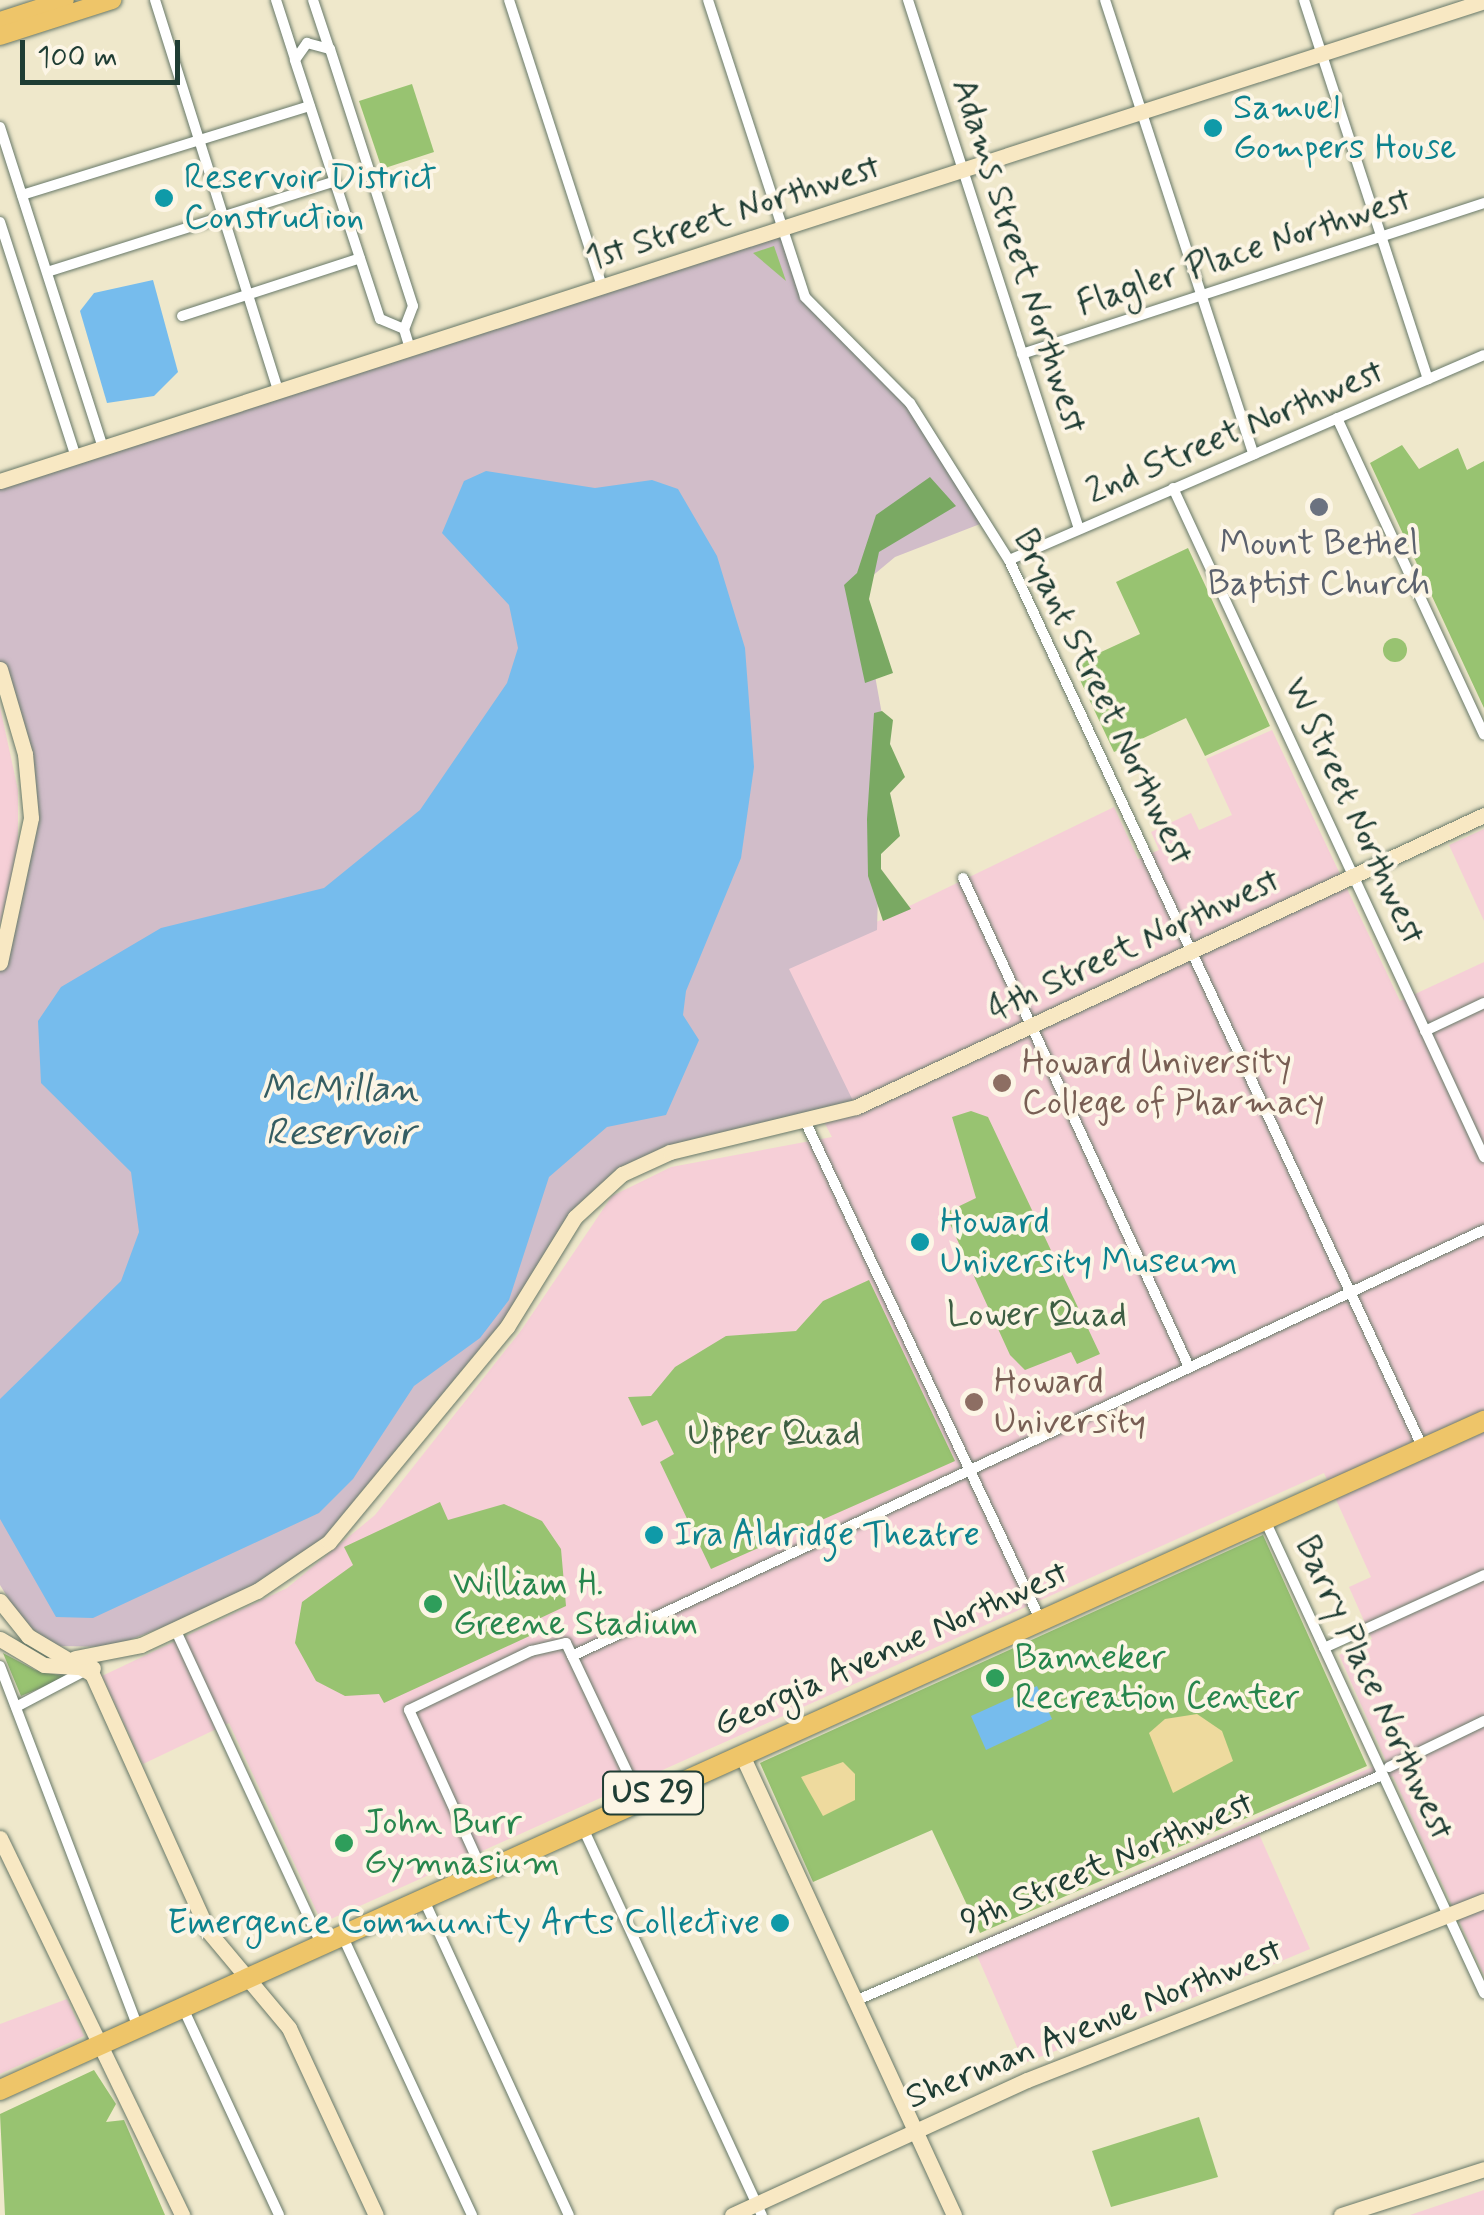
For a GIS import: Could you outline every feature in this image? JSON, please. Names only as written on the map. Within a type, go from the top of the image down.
[{"type":"highway","name":"Georgia Avenue Northwest","points":[[0,2090],[1263,1515],[1421,1444],[1484,1421]]},
{"type":"main road","points":[[2,26],[65,0]]},
{"type":"main road","points":[[2,26],[110,0]]},
{"type":"street","points":[[155,0],[278,391]]},
{"type":"street","points":[[276,0],[380,319],[404,329]]},
{"type":"street","points":[[313,0],[413,306],[404,329],[410,349]]},
{"type":"street","points":[[509,0],[602,287]]},
{"type":"street","name":"Bryant Street Northwest","points":[[708,0],[807,301],[910,403],[1009,560],[1421,1444]]},
{"type":"street","name":"Adams Street Northwest","points":[[908,0],[1078,529]]},
{"type":"street","points":[[1105,0],[1253,454]]},
{"type":"street","points":[[1304,0],[1428,379]]},
{"type":"street","name":"1st Street Northwest","points":[[0,481],[1484,1]]},
{"type":"street","points":[[295,60],[308,43],[330,48]]},
{"type":"street","points":[[22,195],[310,106]]},
{"type":"street","points":[[0,128],[103,448]]},
{"type":"street","points":[[47,272],[334,181]]},
{"type":"street","name":"Flagler Place Northwest","points":[[1022,354],[1484,203]]},
{"type":"street","points":[[0,222],[76,456]]},
{"type":"street","points":[[182,316],[360,258]]},
{"type":"street","name":"2nd Street Northwest","points":[[1009,560],[1484,355]]},
{"type":"street","points":[[1337,418],[1484,734]]},
{"type":"street","name":"W Street Northwest","points":[[1173,488],[1484,1157]]},
{"type":"street","points":[[0,669],[22,742],[30,818],[0,963]]},
{"type":"street","name":"4th Street Northwest","points":[[141,1645],[283,1576],[361,1512],[608,1184],[662,1155],[806,1123],[1031,1026],[1484,815]]},
{"type":"street","points":[[962,878],[1189,1367]]},
{"type":"street","points":[[1426,1030],[1484,1004]]},
{"type":"street","points":[[806,1123],[1039,1617]]},
{"type":"street","points":[[572,1656],[1484,1230]]},
{"type":"street","name":"Barry Place Northwest","points":[[1263,1515],[1484,1993]]},
{"type":"street","points":[[1324,1648],[1484,1575]]},
{"type":"street","points":[[0,1600],[28,1636],[71,1656],[88,1669],[208,1931],[294,2038],[376,2215]]},
{"type":"street","points":[[0,1625],[36,1654],[71,1656],[141,1645]]},
{"type":"street","points":[[175,1629],[321,1944]]},
{"type":"street","points":[[0,1638],[38,1663],[88,1669]]},
{"type":"street","points":[[482,1870],[418,1734],[411,1707],[531,1651],[558,1640],[572,1656],[640,1798]]},
{"type":"street","points":[[16,1706],[141,1645]]},
{"type":"street","points":[[0,1666],[138,2027]]},
{"type":"street","name":"9th Street Northwest","points":[[855,2001],[1384,1772],[1483,1721]]},
{"type":"street","points":[[740,1753],[954,2215]]},
{"type":"street","points":[[582,1825],[759,2209]]},
{"type":"street","points":[[0,1838],[182,2215]]},
{"type":"street","points":[[422,1898],[569,2215]]},
{"type":"street","name":"Sherman Avenue Northwest","points":[[732,2215],[759,2209],[914,2130],[1484,1901]]},
{"type":"street","points":[[342,1934],[472,2215]]},
{"type":"street","points":[[183,2007],[279,2215]]},
{"type":"street","points":[[1341,2215],[1484,2169]]},
{"type":"shaded area","points":[[782,229],[803,293],[923,420],[984,514],[980,524],[895,557],[859,587],[883,720],[877,930],[789,969],[856,1107],[670,1152],[595,1194],[525,1301],[368,1504],[257,1591],[111,1647],[57,1646],[24,1624],[0,1585],[0,962],[30,831],[19,730],[0,670],[0,481]]},
{"type":"shaded area","points":[[0,707],[18,790],[18,855],[0,925]]},
{"type":"shaded area","name":"Howard University","points":[[1272,730],[1400,1001],[1484,962],[1484,1975],[1393,1776],[1259,1834],[1310,1949],[1183,2002],[1024,2063],[972,1944],[1386,1761],[1339,1655],[1372,1639],[1349,1587],[1371,1577],[1324,1473],[322,1923],[229,1723],[143,1764],[102,1676],[287,1588],[375,1515],[520,1332],[612,1196],[671,1167],[832,1137],[750,983],[1114,807],[1138,859],[1159,850],[1151,832],[1191,813],[1199,830],[1232,815],[1206,759]]},
{"type":"shaded area","points":[[1484,829],[1484,921],[1449,845]]},
{"type":"shaded area","points":[[67,1999],[84,2036],[0,2074],[0,2024]]},
{"type":"shaded area","points":[[1484,2190],[1484,2215],[1410,2215]]},
{"type":"green space","points":[[412,84],[434,152],[382,169],[359,101]]},
{"type":"green space","points":[[774,246],[786,281],[753,253]]},
{"type":"green space","points":[[1402,445],[1419,469],[1458,448],[1467,470],[1484,461],[1484,708],[1370,463]]},
{"type":"green space","points":[[930,477],[956,506],[879,552],[869,599],[893,673],[865,683],[844,585],[857,573],[876,515]]},
{"type":"green space","points":[[1188,548],[1270,726],[1205,756],[1186,718],[1114,752],[1073,665],[1140,634],[1116,582]]},
{"type":"green space","points":[[1395,638],[1407,650],[1395,662],[1383,650]]},
{"type":"green space","points":[[882,711],[893,720],[890,744],[905,777],[890,793],[900,836],[881,854],[881,869],[911,909],[883,921],[868,876],[867,819],[874,713]]},
{"type":"green space","name":"Lower Quad","points":[[971,1111],[988,1117],[1100,1354],[1077,1364],[1071,1352],[1025,1370],[1010,1355],[945,1213],[976,1198],[952,1117]]},
{"type":"green space","name":"Upper Quad","points":[[869,1280],[955,1461],[711,1569],[660,1462],[674,1454],[657,1420],[642,1426],[628,1397],[651,1396],[675,1367],[726,1336],[796,1331],[823,1301]]},
{"type":"green space","name":"William H. Greene Stadium","points":[[440,1502],[448,1520],[504,1504],[542,1521],[561,1549],[566,1606],[532,1622],[536,1633],[384,1703],[379,1694],[345,1696],[316,1681],[295,1643],[302,1602],[353,1565],[344,1547]]},
{"type":"green space","name":"Banneker Recreation Center","points":[[1263,1535],[1367,1766],[980,1933],[932,1830],[813,1882],[760,1763]]},
{"type":"green space","points":[[3,1653],[35,1670],[67,1677],[21,1696]]},
{"type":"green space","points":[[94,2070],[116,2104],[106,2122],[124,2120],[165,2215],[5,2215],[0,2114]]},
{"type":"green space","points":[[1199,2117],[1218,2177],[1111,2207],[1092,2151]]},
{"type":"sand","points":[[1197,1714],[1222,1731],[1233,1761],[1173,1793],[1149,1733],[1165,1719]]},
{"type":"sand","points":[[843,1762],[855,1774],[855,1800],[823,1816],[801,1777]]},
{"type":"water","points":[[153,280],[178,372],[154,396],[107,403],[80,311],[94,293]]},
{"type":"water","name":"McMillan Reservoir","points":[[486,471],[595,488],[652,480],[678,489],[717,556],[745,648],[754,767],[741,858],[686,991],[683,1015],[699,1040],[666,1115],[607,1127],[549,1177],[509,1300],[480,1338],[414,1386],[353,1479],[319,1513],[93,1618],[56,1617],[0,1519],[0,1399],[121,1281],[139,1232],[131,1172],[41,1083],[38,1021],[61,987],[161,928],[324,888],[420,810],[507,683],[518,648],[509,605],[442,533],[464,481]]},
{"type":"water","points":[[1037,1686],[1052,1719],[986,1750],[971,1716]]},
{"type":"place","name":"Samuel Gompers House","points":[[1213,128]]},
{"type":"place","name":"Reservoir District Construction","points":[[164,198]]},
{"type":"place","name":"Mount Bethel Baptist Church","points":[[1319,507]]},
{"type":"place","name":"Howard University College of Pharmacy","points":[[1002,1083]]},
{"type":"place","name":"Howard University Museum","points":[[920,1242]]},
{"type":"place","name":"Howard University","points":[[974,1402]]},
{"type":"place","name":"Ira Aldridge Theatre","points":[[654,1535]]},
{"type":"place","name":"William H. Greene Stadium","points":[[433,1604]]},
{"type":"place","name":"Banneker Recreation Center","points":[[995,1678]]},
{"type":"place","name":"John Burr Gymnasium","points":[[344,1843]]},
{"type":"place","name":"Emergence Community Arts Collective","points":[[780,1923]]}]
